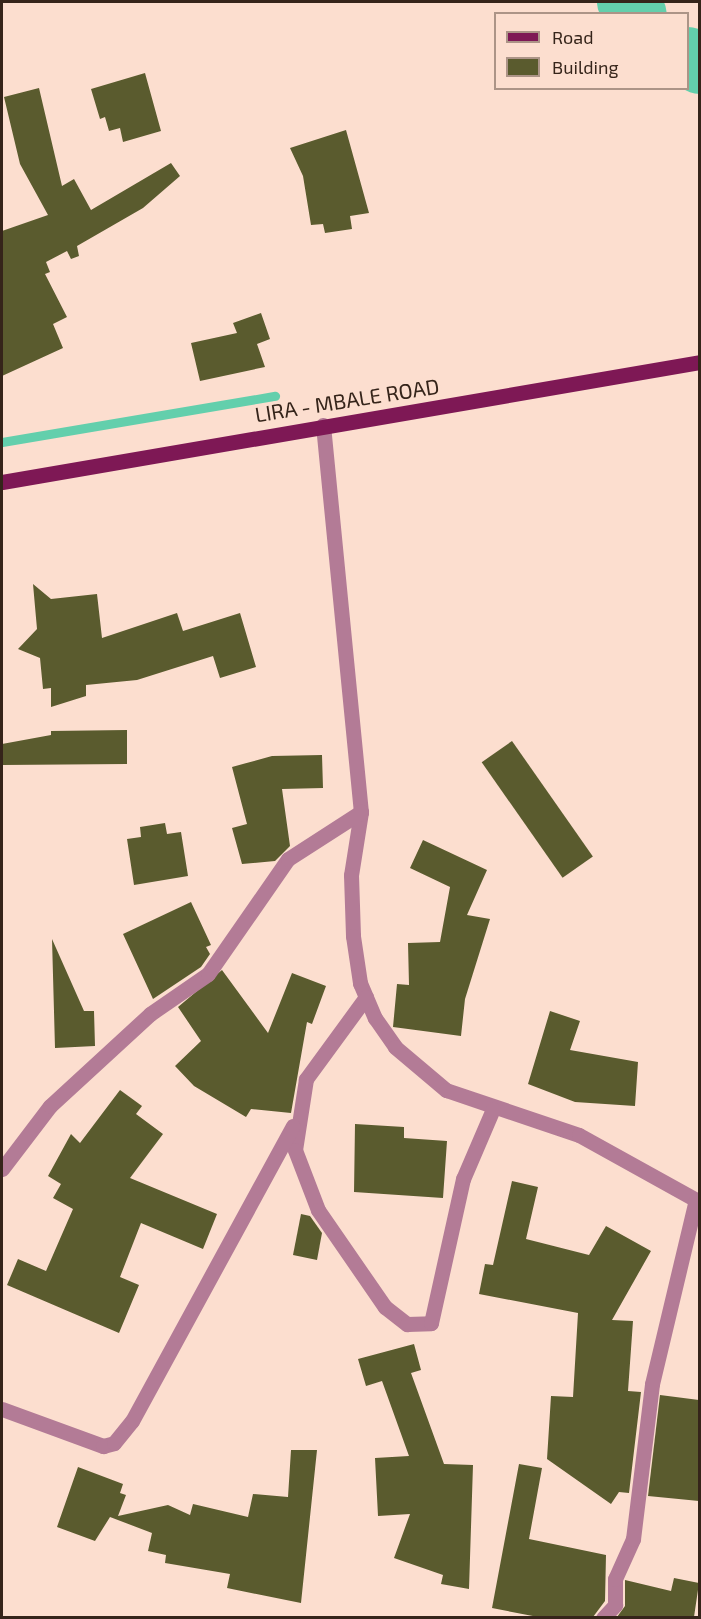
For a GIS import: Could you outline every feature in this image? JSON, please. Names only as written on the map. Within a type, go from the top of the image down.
[{"type":"main road","name":"LIRA - MBALE ROAD","points":[[2,482],[699,362]]},
{"type":"street","points":[[323,426],[361,812],[351,875],[353,936],[366,997],[395,1047],[446,1090],[493,1109],[579,1135],[698,1201],[652,1384],[633,1539],[615,1579],[615,1605],[603,1617]]},
{"type":"street","points":[[2,1169],[50,1106],[150,1014],[208,974],[288,859],[361,812]]},
{"type":"street","points":[[366,997],[306,1079],[295,1124],[295,1150],[318,1210],[384,1307],[421,1328],[431,1323],[437,1306],[463,1179],[493,1109]]},
{"type":"street","points":[[2,1409],[103,1446],[114,1443],[132,1421],[295,1124]]},
{"type":"building","points":[[145,73],[161,131],[123,142],[120,128],[109,131],[105,117],[100,119],[91,89]]},
{"type":"building","points":[[39,88],[62,186],[74,179],[91,210],[171,163],[180,176],[143,208],[77,246],[79,256],[71,259],[67,251],[46,262],[50,272],[45,274],[67,317],[53,324],[63,348],[2,376],[2,231],[48,215],[20,164],[4,97]]},
{"type":"building","points":[[346,130],[369,213],[350,216],[352,229],[325,233],[323,224],[311,225],[303,176],[290,148]]},
{"type":"building","points":[[261,313],[270,339],[257,344],[265,367],[200,381],[191,343],[237,333],[233,323]]},
{"type":"building","points":[[33,584],[51,599],[97,594],[102,638],[177,613],[183,631],[240,613],[256,667],[220,678],[213,656],[137,680],[86,685],[86,696],[51,707],[51,688],[43,689],[40,658],[18,649],[37,629]]},
{"type":"building","points":[[127,730],[127,764],[2,765],[2,744],[51,735],[51,731]]},
{"type":"building","points":[[512,741],[593,857],[563,878],[482,762]]},
{"type":"building","points":[[322,755],[323,788],[282,789],[290,846],[275,861],[242,864],[232,828],[247,824],[232,767],[272,756]]},
{"type":"building","points":[[165,823],[167,834],[181,832],[188,876],[134,885],[127,839],[141,837],[140,827]]},
{"type":"building","points":[[423,840],[487,870],[467,915],[490,919],[465,999],[461,1036],[393,1027],[397,984],[409,985],[408,943],[440,942],[450,887],[410,868]]},
{"type":"building","points":[[191,902],[211,945],[206,947],[210,954],[201,967],[153,999],[123,934]]},
{"type":"building","points":[[52,939],[84,1011],[94,1011],[95,1046],[55,1048]]},
{"type":"building","points":[[222,970],[268,1033],[292,973],[326,986],[312,1024],[307,1022],[291,1113],[251,1109],[246,1117],[194,1086],[175,1066],[201,1041],[178,1007]]},
{"type":"building","points":[[550,1011],[580,1021],[570,1050],[638,1062],[635,1106],[575,1102],[528,1084]]},
{"type":"building","points":[[120,1090],[142,1106],[136,1114],[163,1134],[130,1178],[217,1214],[203,1249],[141,1223],[120,1277],[139,1285],[119,1333],[7,1285],[18,1259],[46,1271],[73,1209],[53,1198],[61,1184],[48,1176],[71,1134],[80,1143]]},
{"type":"building","points":[[355,1124],[404,1127],[404,1138],[447,1141],[443,1198],[354,1192]]},
{"type":"building","points":[[512,1181],[538,1187],[526,1239],[589,1255],[606,1226],[651,1251],[612,1320],[633,1321],[628,1391],[641,1392],[629,1493],[619,1492],[611,1504],[547,1459],[551,1396],[573,1397],[578,1313],[479,1294],[485,1264],[493,1265]]},
{"type":"building","points":[[301,1214],[310,1216],[322,1233],[317,1260],[293,1255]]},
{"type":"building","points":[[414,1344],[421,1370],[411,1373],[444,1464],[473,1465],[469,1589],[441,1584],[443,1575],[394,1558],[410,1514],[378,1516],[375,1458],[409,1456],[382,1381],[366,1386],[358,1359]]},
{"type":"building","points":[[660,1395],[699,1400],[699,1501],[648,1496]]},
{"type":"building","points":[[291,1450],[317,1450],[301,1603],[227,1588],[230,1574],[165,1563],[166,1555],[148,1551],[152,1533],[110,1517],[95,1541],[57,1527],[78,1467],[123,1484],[120,1493],[126,1495],[118,1516],[168,1505],[190,1515],[193,1504],[248,1517],[253,1494],[288,1497]]},
{"type":"building","points":[[519,1464],[542,1468],[529,1539],[606,1555],[605,1601],[593,1617],[538,1617],[492,1608]]},
{"type":"building","points":[[674,1578],[699,1583],[694,1617],[617,1617],[625,1606],[625,1580],[671,1591]]},
{"type":"waterway","points":[[625,2],[637,12]]},
{"type":"waterway","points":[[689,56],[700,66]]},
{"type":"waterway","points":[[2,442],[275,396]]}]
